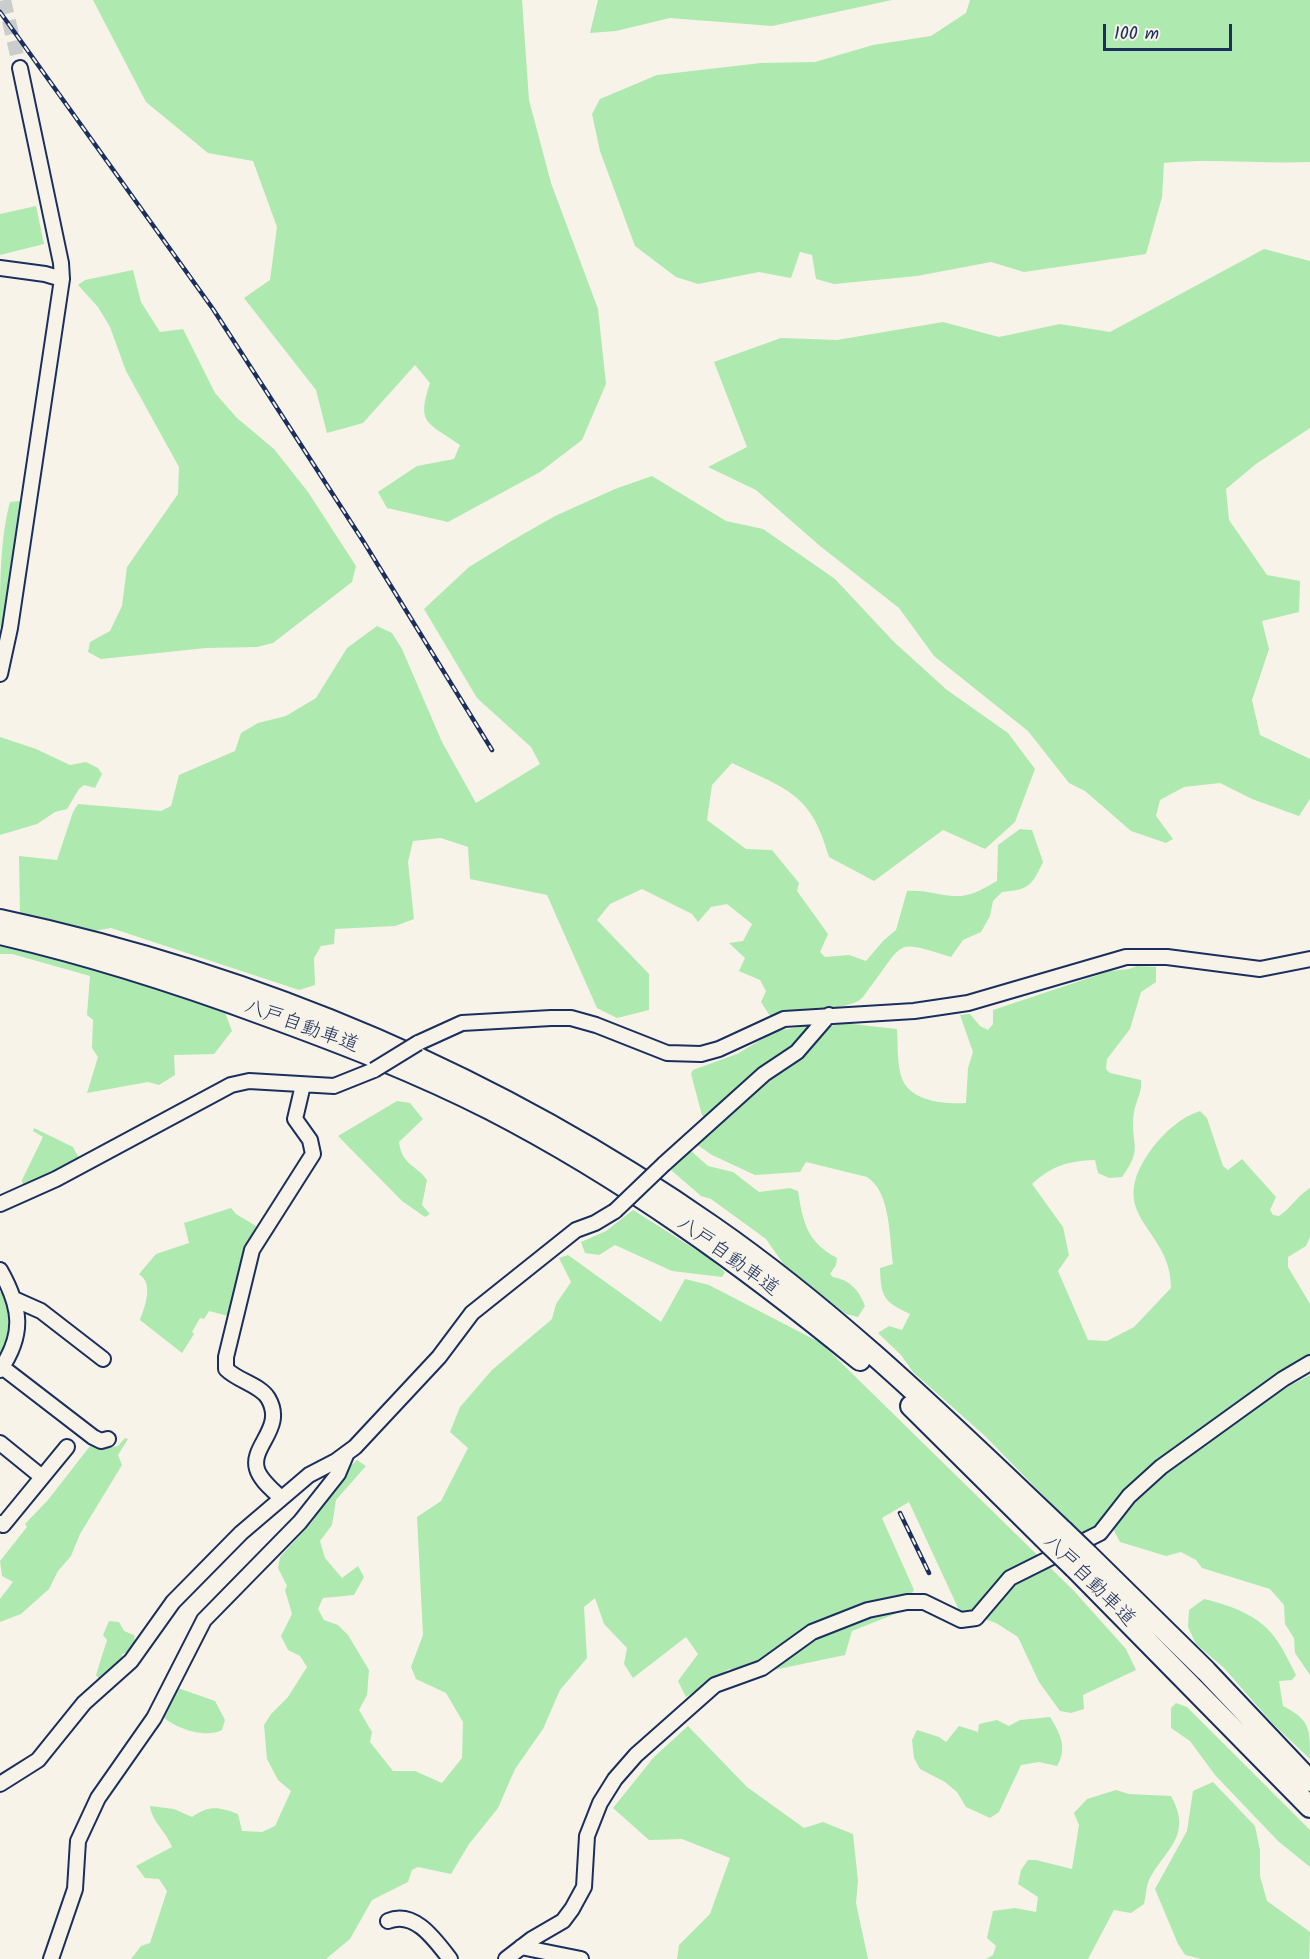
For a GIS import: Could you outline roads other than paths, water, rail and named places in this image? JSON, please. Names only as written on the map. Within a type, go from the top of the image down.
[{"type":"highway","name":"八戸自動車道","points":[[0,920],[172,964],[274,998],[357,1031],[496,1095],[525,1111],[715,1228],[827,1315],[952,1425],[1056,1537]]},
{"type":"highway","name":"八戸自動車道","points":[[0,934],[124,966],[352,1046],[490,1109],[574,1156],[705,1240],[759,1278],[827,1333],[950,1441],[1206,1671],[1310,1781]]},
{"type":"highway","name":"八戸自動車道","points":[[1081,1561],[1310,1807]]},
{"type":"street","points":[[0,674],[10,628],[62,279],[61,263],[20,69]]},
{"type":"street","points":[[0,268],[45,274],[62,279]]},
{"type":"street","points":[[0,1204],[56,1179],[231,1085],[249,1081],[334,1086],[374,1070],[450,1026],[462,1023],[571,1018],[596,1025],[648,1047],[688,1055],[719,1049],[784,1019],[914,1011],[968,1003],[1126,957],[1167,957],[1260,969],[1310,959]]},
{"type":"street","points":[[0,1784],[38,1760],[84,1703],[131,1662],[181,1592],[281,1498],[309,1475],[346,1455],[439,1357],[472,1313],[576,1230],[606,1218],[615,1211],[764,1074],[797,1052],[829,1015]]},
{"type":"street","points":[[281,1498],[263,1480],[257,1469],[259,1451],[271,1430],[271,1405],[267,1396],[234,1377],[226,1369],[226,1357],[252,1250],[313,1154],[310,1140],[295,1119],[303,1085]]},
{"type":"street","points":[[0,1270],[14,1299],[18,1333],[13,1353],[1,1368],[93,1437],[101,1441],[108,1439]]},
{"type":"street","points":[[14,1299],[41,1311],[103,1359]]},
{"type":"street","points":[[506,1959],[563,1921],[572,1909],[585,1880],[586,1836],[600,1803],[615,1779],[636,1755],[715,1685],[762,1668],[812,1632],[868,1610],[907,1602],[924,1602],[961,1620],[976,1618],[1010,1578],[1100,1533],[1129,1496],[1161,1467],[1283,1379],[1310,1364]]},
{"type":"street","points":[[0,1443],[42,1477]]},
{"type":"street","points":[[0,1523],[3,1525],[67,1448]]},
{"type":"street","points":[[51,1959],[77,1881],[78,1842],[94,1806],[154,1718],[204,1620],[300,1522],[338,1474],[346,1455]]},
{"type":"street","points":[[388,1922],[397,1918],[416,1923],[450,1959]]},
{"type":"street","points":[[521,1947],[581,1959]]},
{"type":"tunnel","points":[[4,0],[20,68]]},
{"type":"railway","points":[[0,12],[213,309],[365,544],[492,750]]},
{"type":"railway","points":[[900,1513],[929,1573]]}]
